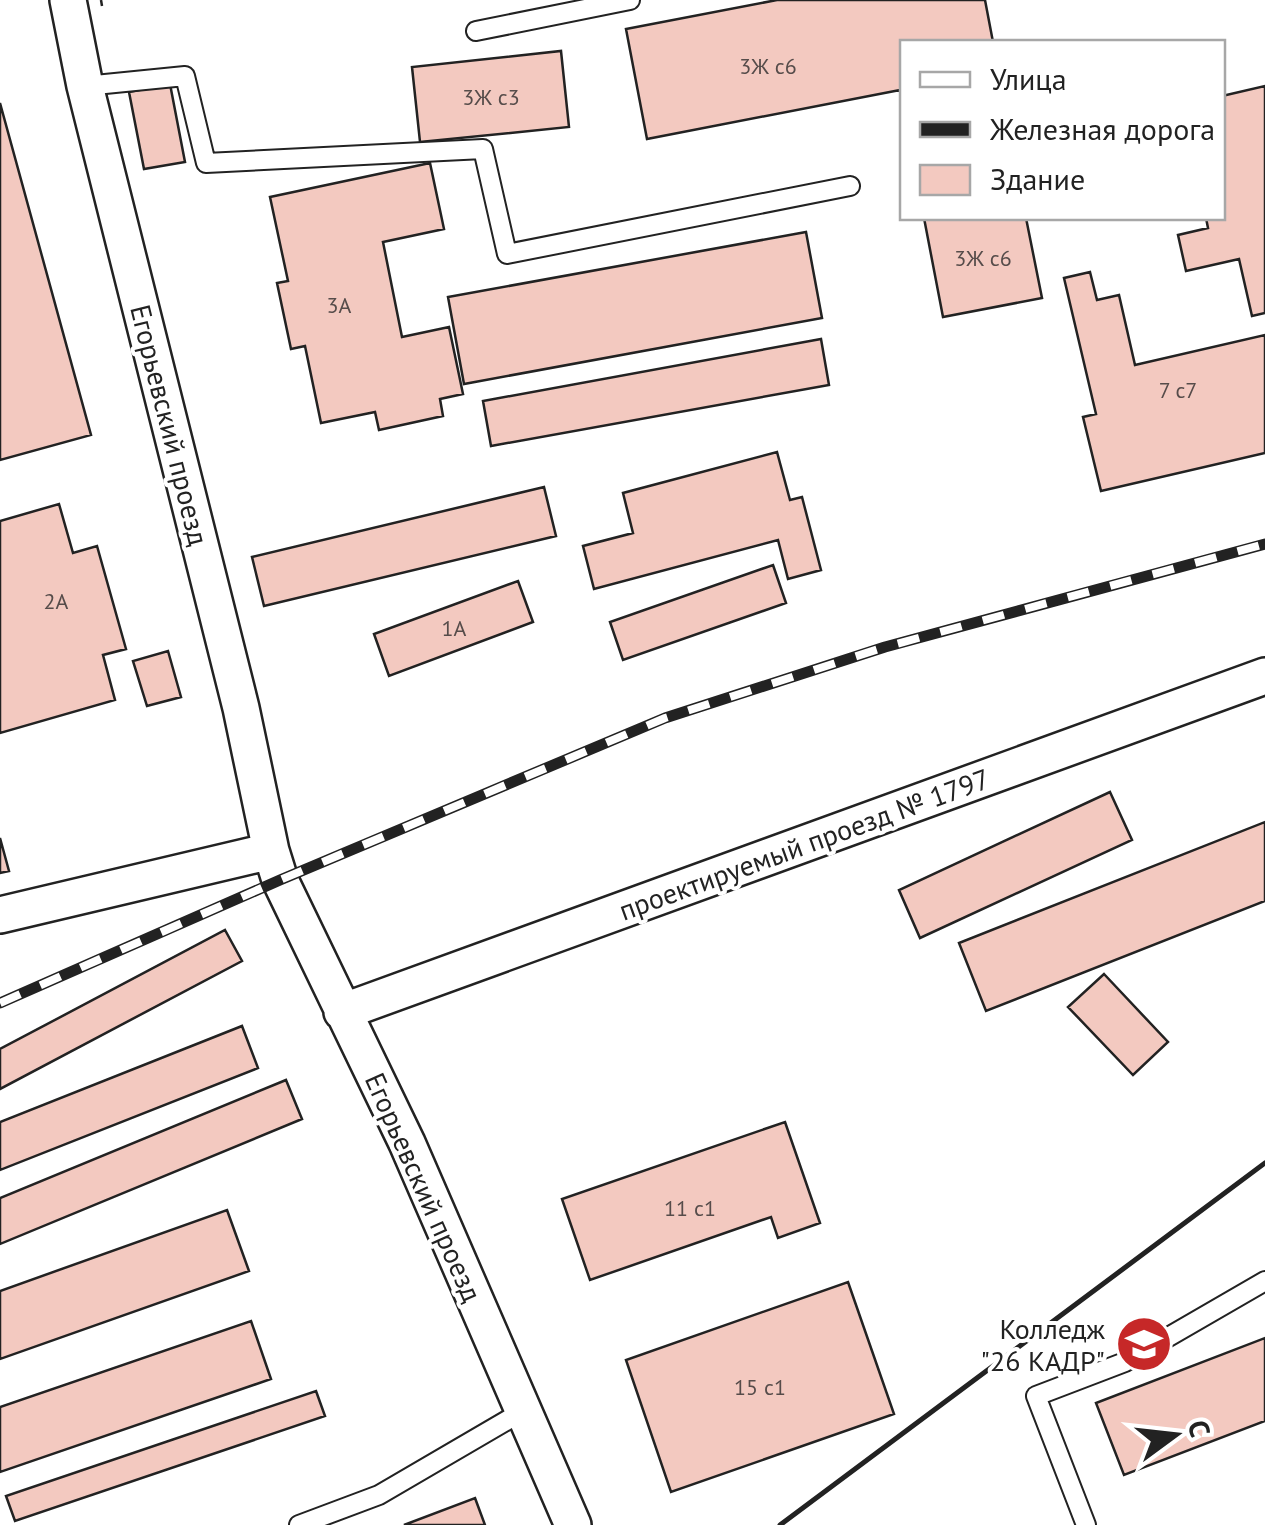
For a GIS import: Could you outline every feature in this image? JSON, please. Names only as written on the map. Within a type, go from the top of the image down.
[{"type":"street","name":"Егорьевский проезд","points":[[68,0],[85,86],[241,708],[280,880],[408,1143],[572,1525]]},
{"type":"street","name":"проектируемый проезд № 1797","points":[[342,1012],[1265,676]]},
{"type":"street","points":[[0,915],[271,851]]},
{"type":"lane","points":[[476,31],[630,0]]},
{"type":"lane","points":[[85,86],[185,76],[206,163],[483,150],[507,254],[850,186]]},
{"type":"lane","points":[[1086,1525],[1036,1396],[1125,1362],[1265,1281]]},
{"type":"lane","points":[[299,1525],[379,1494],[523,1410]]},
{"type":"building","points":[[777,0],[985,0],[993,40],[900,40],[900,90],[647,139],[626,29]]},
{"type":"building","points":[[561,51],[569,127],[420,142],[412,67]]},
{"type":"building","points":[[170,84],[185,162],[144,169],[129,92]]},
{"type":"building","points":[[1265,86],[1265,313],[1252,316],[1239,259],[1186,271],[1178,235],[1208,228],[1206,220],[1225,220],[1225,95]]},
{"type":"building","points":[[0,103],[91,435],[0,460]]},
{"type":"building","points":[[430,163],[444,229],[383,242],[402,337],[449,327],[463,394],[440,399],[443,416],[379,430],[375,412],[321,423],[305,346],[291,349],[277,283],[288,281],[270,197]]},
{"type":"building","points":[[924,220],[1026,220],[1042,298],[943,317]]},
{"type":"building","points":[[806,232],[822,318],[464,384],[448,297]]},
{"type":"building","points":[[1090,272],[1097,300],[1119,295],[1135,365],[1265,335],[1265,453],[1101,491],[1083,417],[1096,414],[1064,278]]},
{"type":"building","points":[[821,339],[829,385],[491,446],[483,401]]},
{"type":"building","points":[[777,452],[790,500],[802,497],[821,570],[788,579],[778,540],[594,589],[583,546],[633,533],[623,493]]},
{"type":"building","points":[[544,487],[556,536],[264,606],[252,557]]},
{"type":"building","points":[[59,504],[73,553],[97,546],[126,649],[103,655],[115,700],[0,733],[0,521]]},
{"type":"building","points":[[773,565],[786,603],[623,660],[610,622]]},
{"type":"building","points":[[518,581],[533,622],[389,676],[374,634]]},
{"type":"building","points":[[168,651],[181,697],[147,706],[133,661]]},
{"type":"building","points":[[1110,792],[1132,840],[920,938],[899,890]]},
{"type":"building","points":[[1265,822],[1265,901],[986,1011],[959,943]]},
{"type":"building","points":[[0,838],[9,871],[0,873]]},
{"type":"building","points":[[225,930],[242,961],[0,1089],[0,1049]]},
{"type":"building","points":[[1104,974],[1168,1042],[1133,1075],[1068,1007]]},
{"type":"building","points":[[242,1026],[258,1068],[0,1170],[0,1122]]},
{"type":"building","points":[[286,1080],[302,1119],[0,1244],[0,1198]]},
{"type":"building","points":[[785,1122],[820,1223],[778,1238],[771,1217],[590,1280],[562,1199]]},
{"type":"building","points":[[227,1210],[249,1271],[0,1359],[0,1291]]},
{"type":"building","points":[[848,1282],[894,1414],[671,1492],[626,1360]]},
{"type":"building","points":[[251,1321],[271,1379],[0,1472],[0,1407]]},
{"type":"building","points":[[1265,1338],[1265,1421],[1124,1475],[1096,1403]]},
{"type":"building","points":[[316,1391],[325,1416],[15,1521],[6,1496]]},
{"type":"building","points":[[475,1498],[485,1525],[404,1525]]},
{"type":"railway","points":[[0,1003],[665,718],[885,647],[1265,544]]},
{"type":"fence","points":[[101,0],[102,6]]},
{"type":"wall","points":[[780,1525],[1265,1163]]},
{"type":"place","name":"Колледж \"26 КАДР\"","points":[[1144,1344]]}]
